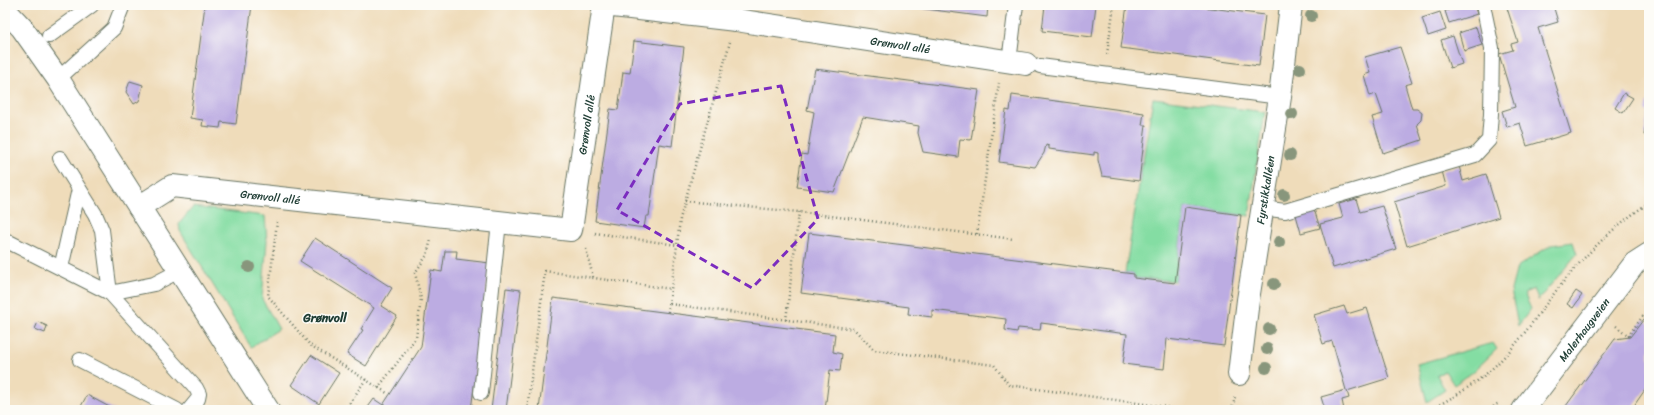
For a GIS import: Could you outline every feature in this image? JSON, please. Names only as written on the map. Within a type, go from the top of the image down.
[{"type":"street","name":"Grønvoll allé","points":[[139,207],[172,186],[571,230],[603,5],[736,20],[1019,63]]},
{"type":"street","name":"Fyrstikkalléen","points":[[1239,374],[1248,300],[1280,97],[1290,5]]},
{"type":"street","points":[[5,10],[22,28],[58,79],[268,410]]},
{"type":"street","name":"Malerhaugveien","points":[[1523,410],[1635,263],[1649,254]]},
{"type":"lane","points":[[49,36],[91,5]]},
{"type":"lane","points":[[58,79],[114,28],[123,5]]},
{"type":"lane","points":[[1016,5],[1019,63],[1104,76],[1280,97]]},
{"type":"lane","points":[[1262,208],[1285,211],[1475,155],[1489,140],[1491,114],[1492,48],[1483,5]]},
{"type":"lane","points":[[60,158],[95,214],[102,230],[110,294]]},
{"type":"lane","points":[[61,268],[79,189]]},
{"type":"lane","points":[[481,393],[499,222]]},
{"type":"lane","points":[[5,240],[110,294],[196,388],[199,394],[198,399],[189,410]]},
{"type":"lane","points":[[110,294],[154,284],[179,271]]},
{"type":"lane","points":[[80,360],[177,410]]},
{"type":"path","points":[[1104,76],[1114,5]]},
{"type":"path","points":[[668,312],[680,219],[736,20]]},
{"type":"path","points":[[977,234],[1019,63]]},
{"type":"path","points":[[279,198],[268,296],[310,345],[387,393]]},
{"type":"path","points":[[685,201],[799,212],[1013,239]]},
{"type":"path","points":[[1429,410],[1446,402],[1477,381],[1500,361],[1523,335],[1557,290],[1588,255],[1613,231],[1638,210],[1649,203]]},
{"type":"path","points":[[786,320],[799,212]]},
{"type":"path","points":[[571,230],[677,245]]},
{"type":"path","points":[[378,388],[416,338],[421,299],[416,272],[427,255],[432,234]]},
{"type":"path","points":[[586,246],[593,278]]},
{"type":"path","points":[[528,410],[545,271],[671,289]]},
{"type":"path","points":[[670,304],[854,329],[874,350],[994,365],[1009,385],[1187,410]]},
{"type":"path","points":[[1628,336],[1649,308]]},
{"type":"path","points":[[345,410],[366,379]]},
{"type":"highlighted area","points":[[781,86],[818,219],[752,288],[617,210],[680,104]]},
{"type":"green space","points":[[1153,98],[1265,112],[1249,216],[1185,207],[1175,281],[1134,278],[1134,274],[1125,273]]},
{"type":"green space","points":[[193,207],[265,216],[267,241],[262,299],[279,329],[251,347],[180,231],[179,224]]},
{"type":"green space","points":[[1573,242],[1577,254],[1538,300],[1534,289],[1524,293],[1531,309],[1518,326],[1511,290],[1517,267],[1551,245]]},
{"type":"green space","points":[[1493,343],[1497,349],[1473,372],[1454,385],[1445,371],[1437,375],[1445,390],[1427,402],[1417,364]]},
{"type":"building","points":[[205,5],[252,5],[236,124],[221,122],[220,128],[202,126],[203,120],[190,118]]},
{"type":"building","points":[[919,5],[988,5],[987,17],[918,8]]},
{"type":"building","points":[[1045,5],[1096,5],[1092,37],[1042,31]]},
{"type":"building","points":[[1127,5],[1187,5],[1265,15],[1259,66],[1121,48]]},
{"type":"building","points":[[1463,5],[1474,5],[1477,14],[1449,23],[1445,11]]},
{"type":"building","points":[[1506,5],[1553,5],[1558,22],[1538,28],[1571,133],[1527,146],[1520,123],[1507,127],[1502,111],[1515,107],[1499,54],[1513,50],[1511,44],[1518,42]]},
{"type":"building","points":[[1440,12],[1446,30],[1428,36],[1422,18]]},
{"type":"building","points":[[1476,27],[1482,45],[1464,51],[1459,33]]},
{"type":"building","points":[[1453,36],[1462,64],[1450,68],[1441,40]]},
{"type":"building","points":[[634,41],[684,47],[672,146],[659,144],[649,216],[646,216],[644,228],[595,221],[610,109],[618,110],[623,72],[630,73]]},
{"type":"building","points":[[1400,47],[1412,83],[1405,85],[1412,109],[1417,109],[1422,113],[1421,120],[1417,124],[1422,140],[1383,153],[1372,117],[1383,114],[1376,94],[1370,96],[1364,75],[1370,73],[1365,57]]},
{"type":"building","points":[[815,69],[979,90],[971,140],[960,139],[958,157],[923,152],[918,133],[919,126],[863,117],[834,192],[797,187],[802,154],[807,155],[814,112],[807,110]]},
{"type":"building","points":[[130,81],[143,85],[139,101],[134,104],[126,92]]},
{"type":"building","points":[[1624,93],[1633,98],[1623,113],[1615,108]]},
{"type":"building","points":[[1012,95],[1144,113],[1142,125],[1146,125],[1139,181],[1102,176],[1098,153],[1094,152],[1094,155],[1049,149],[1049,146],[1046,145],[1044,153],[1035,167],[999,162],[1006,110],[1010,111]]},
{"type":"building","points":[[1647,101],[1649,102],[1649,112],[1645,111]]},
{"type":"building","points":[[1649,113],[1649,136],[1644,135]]},
{"type":"building","points":[[1459,166],[1463,181],[1486,174],[1499,217],[1407,246],[1394,202],[1446,186],[1442,171]]},
{"type":"building","points":[[1356,199],[1360,212],[1382,206],[1396,249],[1333,268],[1320,224],[1343,218],[1339,204]]},
{"type":"building","points":[[1185,207],[1241,215],[1224,346],[1167,339],[1164,369],[1123,364],[1127,334],[1041,323],[1040,330],[1018,328],[1017,332],[1005,330],[1006,319],[932,310],[932,317],[908,314],[909,307],[801,293],[809,233],[1134,274],[1134,278],[1175,283]]},
{"type":"building","points":[[1314,209],[1320,228],[1301,233],[1296,215]]},
{"type":"building","points":[[315,238],[392,288],[381,306],[397,316],[366,366],[347,354],[363,330],[361,329],[374,308],[300,261]]},
{"type":"building","points":[[445,251],[457,251],[456,259],[490,263],[471,410],[366,410],[374,399],[383,405],[421,347],[431,270],[442,272]]},
{"type":"building","points":[[506,288],[521,290],[506,410],[491,410]]},
{"type":"building","points":[[1576,291],[1582,295],[1573,308],[1567,304]]},
{"type":"building","points":[[553,298],[835,334],[833,352],[842,354],[840,371],[830,370],[825,410],[652,410],[635,408],[634,410],[539,410]]},
{"type":"building","points":[[1344,306],[1347,314],[1367,308],[1389,378],[1347,391],[1349,398],[1342,400],[1344,410],[1325,410],[1321,397],[1346,390],[1332,341],[1323,344],[1314,315]]},
{"type":"building","points":[[1644,319],[1649,324],[1649,384],[1631,410],[1563,410],[1615,339],[1630,337]]},
{"type":"building","points":[[38,322],[47,326],[45,333],[35,329]]},
{"type":"building","points":[[311,355],[339,373],[319,404],[291,385]]},
{"type":"building","points":[[87,395],[115,410],[79,410]]},
{"type":"district","name":"Grønvoll","points":[[325,318]]}]
